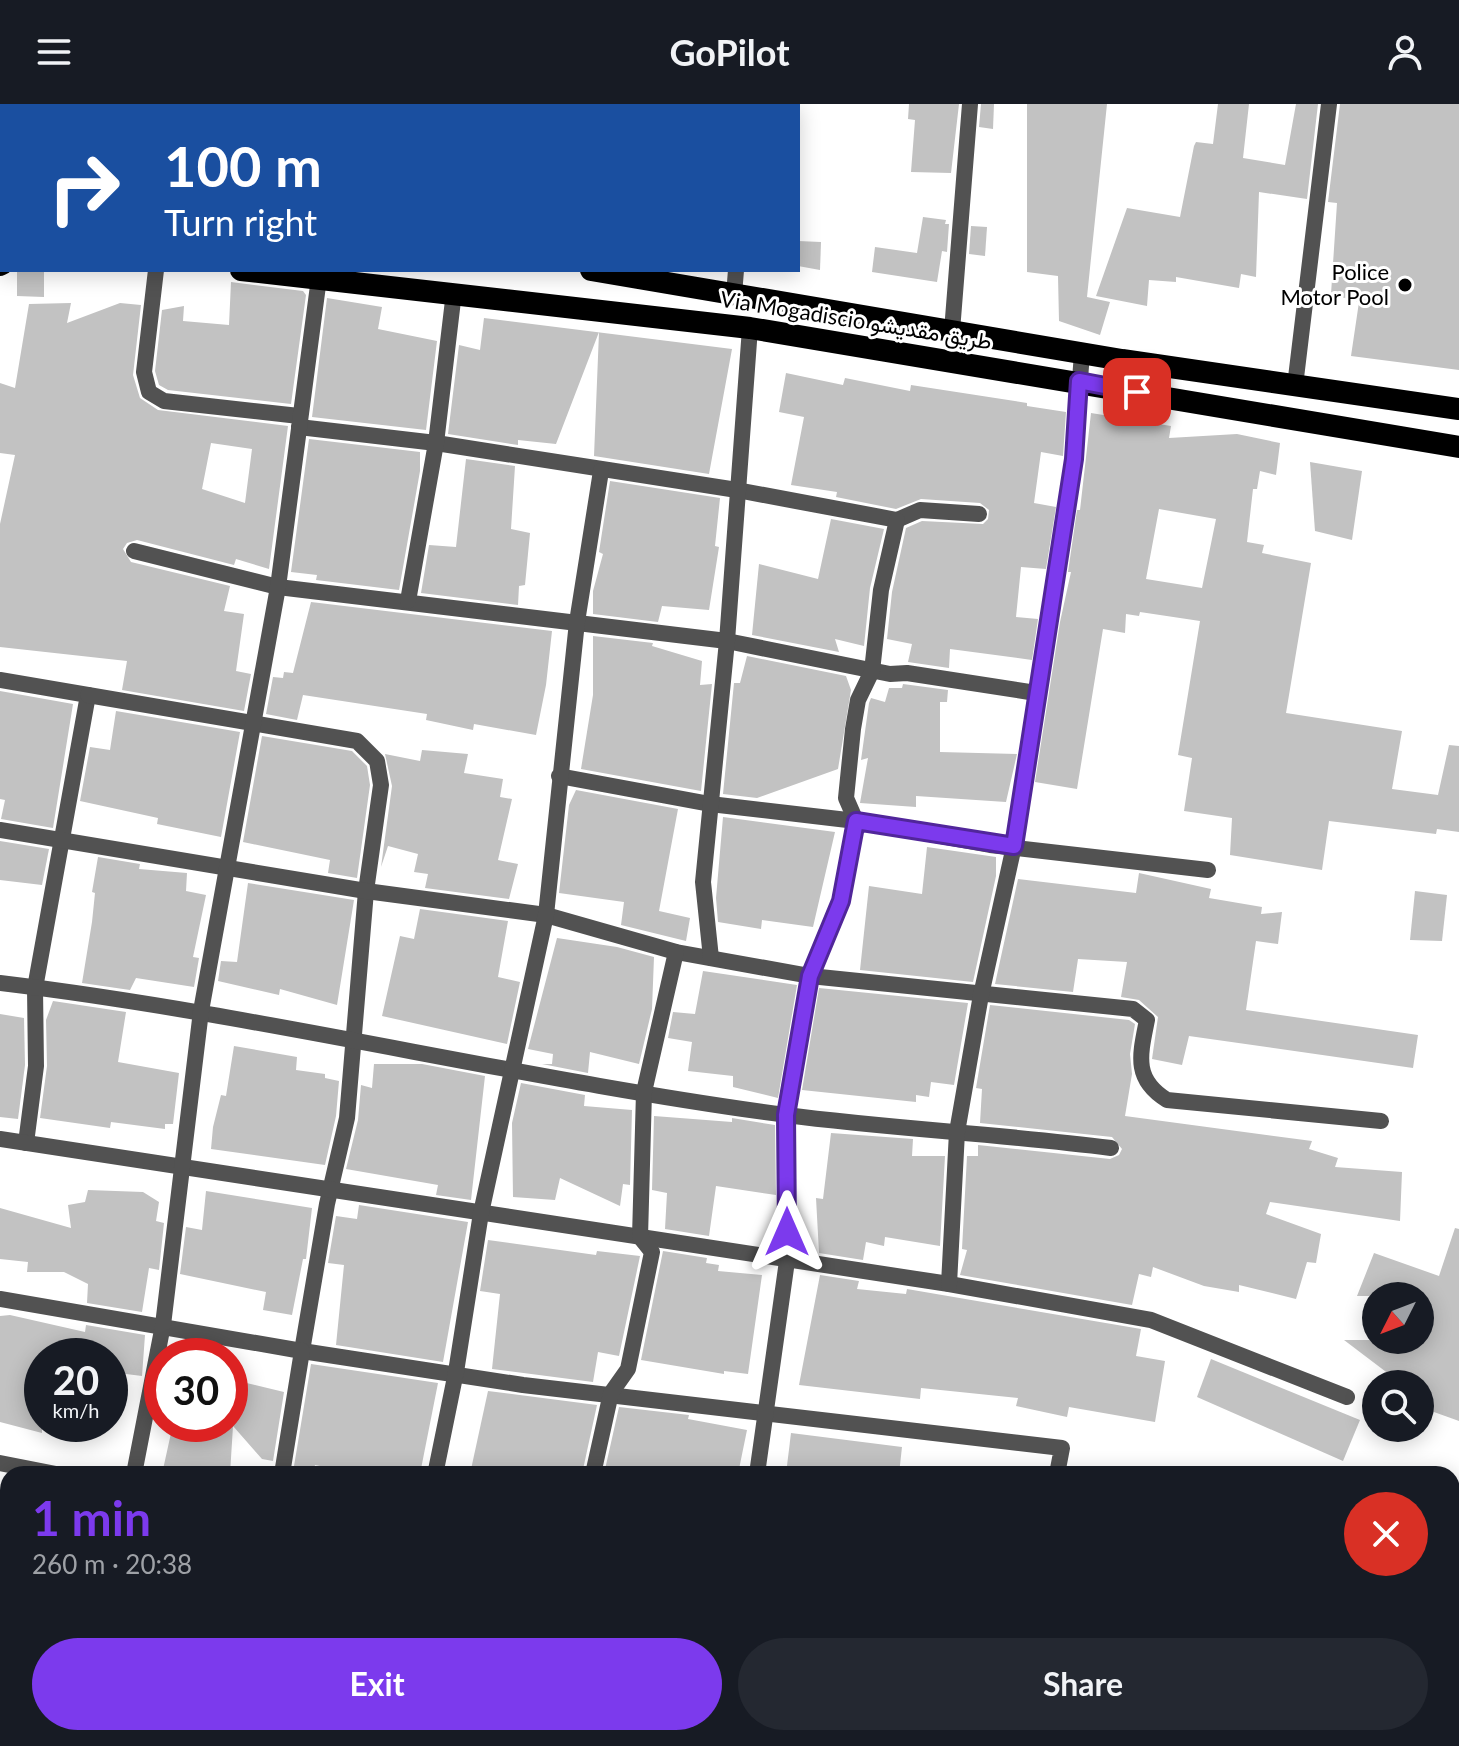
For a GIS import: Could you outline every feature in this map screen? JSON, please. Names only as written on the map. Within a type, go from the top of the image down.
[{"type":"highway","name":"Via Mogadiscio طريق مقديشو","points":[[260,272],[750,328],[1459,447]]},
{"type":"highway","name":"Via Mogadiscio طريق مقديشو","points":[[602,272],[1082,353],[1459,409]]},
{"type":"highway","points":[[1427,442],[1432,405]]},
{"type":"street","points":[[952,331],[970,104]]},
{"type":"street","points":[[1295,386],[1329,104]]},
{"type":"street","points":[[156,272],[144,372],[149,392],[164,401],[737,490],[897,520],[920,510],[979,514]]},
{"type":"street","points":[[734,295],[736,272]]},
{"type":"street","points":[[136,1466],[163,1325],[169,1255],[184,1166],[201,1011],[278,587],[319,278]]},
{"type":"street","points":[[408,601],[436,443],[454,292]]},
{"type":"street","points":[[711,958],[703,882],[727,641],[750,328]]},
{"type":"street","points":[[949,1284],[957,1132],[981,995],[1014,846],[1074,459],[1082,353]]},
{"type":"street","points":[[437,1466],[456,1372],[481,1213],[546,915],[577,622],[601,471]]},
{"type":"street","points":[[758,1466],[787,1261],[786,1115],[810,976],[841,901],[856,821],[846,798],[853,729],[858,700],[872,671],[881,590],[897,520]]},
{"type":"street","points":[[134,551],[278,587],[727,641],[872,671],[1036,693]]},
{"type":"street","points":[[0,680],[357,741],[377,761],[381,785],[366,891],[347,1118],[331,1189],[283,1466]]},
{"type":"street","points":[[26,1143],[36,1066],[35,988],[88,695]]},
{"type":"street","points":[[559,776],[710,804],[856,821],[1073,857],[1208,870]]},
{"type":"street","points":[[0,830],[366,891],[546,915],[676,952],[810,976],[1133,1009],[1147,1020],[1140,1051],[1141,1072],[1151,1091],[1167,1100],[1381,1121]]},
{"type":"street","points":[[595,1466],[611,1393],[628,1369],[652,1252],[640,1237],[644,1092],[676,952]]},
{"type":"street","points":[[0,983],[201,1011],[510,1070],[786,1115],[1111,1148]]},
{"type":"street","points":[[0,1139],[949,1284],[1151,1320],[1347,1397]]},
{"type":"street","points":[[0,1299],[523,1385],[1062,1448],[1059,1466]]},
{"type":"building","points":[[909,104],[959,104],[951,173],[911,172],[915,120],[908,119]]},
{"type":"building","points":[[981,104],[994,104],[993,129],[979,127]]},
{"type":"building","points":[[1027,104],[1107,104],[1087,297],[1110,302],[1100,335],[1059,321],[1058,276],[1027,272]]},
{"type":"building","points":[[1218,104],[1249,104],[1243,158],[1285,165],[1296,104],[1318,104],[1307,199],[1259,192],[1256,277],[1241,274],[1239,288],[1176,277],[1176,282],[1149,280],[1147,306],[1096,296],[1127,208],[1180,217],[1194,146],[1196,142],[1213,144]]},
{"type":"building","name":"Police Motor Pool","points":[[1340,104],[1459,104],[1459,370],[1351,356],[1359,302],[1331,294],[1337,203],[1328,202]]},
{"type":"building","points":[[923,217],[946,220],[945,224],[949,224],[947,252],[942,251],[937,282],[872,272],[875,247],[917,253]]},
{"type":"building","points":[[971,226],[987,227],[985,256],[969,254]]},
{"type":"building","points":[[800,241],[821,242],[820,270],[800,266]]},
{"type":"building","points":[[17,272],[44,272],[44,297],[17,296]]},
{"type":"building","points":[[231,282],[303,291],[306,295],[291,404],[168,390],[159,385],[155,371],[162,310],[184,306],[183,321],[229,325]]},
{"type":"building","points":[[327,298],[382,307],[378,329],[437,341],[426,430],[312,417]]},
{"type":"building","points":[[71,303],[67,323],[120,303],[141,305],[133,375],[140,398],[158,410],[288,426],[269,569],[236,559],[234,565],[137,540],[127,543],[123,549],[131,562],[230,586],[224,611],[244,614],[236,671],[251,674],[244,711],[122,690],[127,661],[0,647],[0,524],[15,455],[0,453],[0,383],[15,388],[29,304]],"holes":[[[211,443],[252,449],[245,503],[202,489]]]},
{"type":"building","points":[[484,318],[599,332],[556,444],[518,440],[518,445],[448,434],[459,345],[480,350]]},
{"type":"building","points":[[599,332],[732,349],[709,474],[594,456]]},
{"type":"building","points":[[786,373],[843,385],[845,378],[910,391],[911,385],[1066,412],[1063,456],[1041,452],[1034,503],[1056,507],[1046,569],[1021,567],[1016,617],[1038,619],[1032,660],[950,649],[949,668],[908,662],[912,644],[887,639],[892,592],[906,528],[922,521],[983,524],[988,519],[989,510],[980,503],[921,499],[896,509],[836,497],[837,492],[791,485],[804,417],[779,412]]},
{"type":"building","points":[[1091,413],[1171,426],[1169,438],[1237,434],[1280,443],[1276,475],[1260,471],[1257,489],[1253,489],[1247,542],[1264,545],[1262,553],[1311,563],[1286,713],[1402,731],[1392,789],[1438,795],[1449,745],[1459,746],[1459,832],[1437,829],[1436,834],[1329,821],[1322,870],[1230,855],[1232,818],[1184,811],[1192,758],[1178,755],[1200,621],[1140,612],[1139,616],[1126,614],[1125,633],[1103,629],[1077,789],[1035,782],[1071,572],[1068,572],[1077,510],[1080,510]],"holes":[[[1159,509],[1216,519],[1202,588],[1146,579]]]},
{"type":"building","points":[[309,439],[420,452],[420,471],[399,590],[316,580],[317,575],[291,572]]},
{"type":"building","points":[[466,459],[515,466],[511,529],[530,533],[525,585],[519,586],[518,605],[421,593],[429,545],[456,547]]},
{"type":"building","points":[[1310,462],[1362,471],[1352,540],[1315,531]]},
{"type":"building","points":[[610,481],[720,498],[715,546],[719,547],[709,610],[662,606],[658,622],[593,614],[593,591],[603,554],[599,552]]},
{"type":"building","points":[[831,519],[884,529],[870,588],[864,646],[835,639],[839,652],[752,635],[759,564],[818,579]]},
{"type":"building","points":[[311,602],[552,631],[536,735],[474,724],[473,730],[426,720],[427,714],[303,695],[297,720],[266,714],[273,677],[283,678],[284,672],[293,673]]},
{"type":"building","points":[[593,636],[653,643],[652,646],[702,661],[700,685],[712,684],[701,791],[581,769],[593,695]]},
{"type":"building","points":[[747,656],[846,676],[851,690],[838,769],[757,798],[723,794],[734,683],[740,683]]},
{"type":"building","points":[[903,684],[948,690],[947,702],[940,702],[940,752],[1017,754],[1006,802],[916,796],[916,807],[860,803],[868,758],[861,760],[869,703],[871,698],[885,702],[889,688],[902,688]]},
{"type":"building","points":[[0,691],[73,704],[53,828],[1,819],[5,800],[0,799]]},
{"type":"building","points":[[116,711],[240,732],[221,837],[157,824],[158,818],[80,801],[90,747],[110,750]]},
{"type":"building","points":[[262,736],[352,751],[367,766],[370,785],[357,878],[328,873],[330,860],[243,842]]},
{"type":"building","points":[[422,750],[468,754],[464,773],[503,779],[500,797],[512,799],[498,860],[518,864],[509,899],[425,888],[428,874],[414,872],[418,854],[388,846],[381,867],[392,786],[385,754],[420,761]]},
{"type":"building","points":[[576,790],[678,809],[659,911],[690,918],[686,941],[621,925],[624,902],[559,893],[569,805]]},
{"type":"building","points":[[723,817],[835,832],[813,927],[762,920],[761,929],[718,922],[716,898]]},
{"type":"building","points":[[0,841],[49,849],[42,885],[0,880]]},
{"type":"building","points":[[927,847],[996,857],[996,876],[973,982],[860,970],[869,886],[922,894]]},
{"type":"building","points":[[98,857],[140,864],[139,869],[187,873],[186,891],[206,895],[193,957],[199,958],[194,987],[136,978],[130,990],[82,983]]},
{"type":"building","points":[[1139,873],[1211,889],[1209,898],[1262,907],[1261,914],[1282,912],[1278,944],[1256,941],[1246,1010],[1418,1035],[1413,1068],[1189,1036],[1182,1065],[1152,1059],[1158,1017],[1139,1000],[1121,997],[1127,962],[1078,959],[1073,992],[995,984],[1018,879],[1136,893]]},
{"type":"building","points":[[248,883],[354,900],[337,1005],[280,989],[279,995],[218,981],[221,961],[237,962]]},
{"type":"building","points":[[1415,891],[1447,895],[1442,941],[1410,940]]},
{"type":"building","points":[[420,909],[508,921],[498,977],[520,982],[507,1044],[382,1016],[400,936],[414,939]]},
{"type":"building","points":[[557,938],[617,947],[654,957],[652,1009],[639,1064],[590,1052],[588,1073],[542,1064],[552,1064],[553,1054],[528,1049]]},
{"type":"building","points":[[703,971],[797,985],[778,1098],[733,1087],[733,1076],[688,1071],[692,1042],[668,1038],[673,1012],[695,1014]]},
{"type":"building","points":[[819,988],[968,1003],[954,1085],[931,1082],[929,1097],[916,1095],[916,1102],[802,1090]]},
{"type":"building","points":[[53,1001],[126,1012],[118,1062],[179,1073],[173,1124],[165,1124],[165,1129],[111,1122],[110,1128],[40,1118],[47,1066],[46,1020]]},
{"type":"building","points":[[990,1005],[1129,1020],[1135,1024],[1130,1054],[1132,1074],[1125,1116],[1312,1141],[1309,1149],[1338,1158],[1335,1167],[1402,1172],[1400,1221],[1270,1202],[1266,1214],[1321,1234],[1316,1263],[1307,1262],[1296,1299],[1239,1285],[1239,1292],[1204,1286],[1153,1267],[1151,1277],[1139,1274],[1132,1305],[960,1275],[967,1250],[962,1249],[967,1156],[978,1156],[978,1145],[1110,1159],[1119,1155],[1122,1149],[1112,1137],[980,1123],[982,1089],[976,1088]]},
{"type":"building","points":[[0,1014],[24,1018],[25,1065],[18,1119],[0,1117]]},
{"type":"building","points":[[234,1046],[297,1057],[296,1070],[325,1074],[325,1078],[339,1081],[336,1116],[325,1165],[211,1149],[221,1095],[226,1096]]},
{"type":"building","points":[[374,1064],[422,1064],[485,1076],[471,1200],[436,1195],[438,1185],[346,1169],[358,1120],[361,1085],[372,1088]]},
{"type":"building","points":[[521,1083],[585,1095],[584,1106],[632,1110],[630,1185],[623,1184],[620,1206],[560,1178],[555,1200],[513,1197],[512,1123]]},
{"type":"building","points":[[654,1116],[732,1122],[732,1118],[775,1125],[776,1195],[716,1186],[709,1236],[665,1229],[667,1193],[652,1190]]},
{"type":"building","points":[[831,1133],[913,1139],[912,1156],[945,1156],[940,1246],[885,1237],[884,1246],[866,1242],[863,1260],[819,1253],[816,1198],[823,1199]]},
{"type":"building","points":[[88,1190],[143,1192],[159,1202],[156,1221],[164,1223],[159,1270],[149,1268],[142,1312],[87,1303],[88,1284],[64,1272],[27,1272],[28,1262],[0,1259],[0,1208],[71,1228],[68,1205],[85,1202]]},
{"type":"building","points":[[206,1191],[312,1208],[306,1259],[303,1259],[292,1315],[263,1310],[266,1292],[180,1274],[186,1227],[202,1230]]},
{"type":"building","points":[[359,1205],[468,1222],[443,1362],[336,1345],[344,1265],[328,1263],[336,1216],[357,1219]]},
{"type":"building","points":[[1455,1228],[1459,1229],[1459,1421],[1434,1412],[1434,1370],[1384,1370],[1362,1354],[1434,1354],[1434,1282],[1363,1282],[1374,1253],[1439,1276]]},
{"type":"building","points":[[488,1240],[596,1255],[597,1251],[640,1256],[619,1356],[598,1352],[593,1382],[492,1369],[500,1294],[480,1291]]},
{"type":"building","points":[[663,1251],[707,1258],[706,1263],[719,1265],[718,1271],[762,1275],[748,1374],[724,1371],[724,1374],[641,1360]]},
{"type":"building","points":[[820,1275],[859,1281],[857,1289],[906,1294],[907,1289],[1141,1329],[1136,1356],[1165,1361],[1155,1422],[1069,1407],[1067,1417],[1016,1406],[1018,1398],[921,1388],[920,1399],[799,1385]]},
{"type":"building","points":[[10,1315],[85,1332],[86,1325],[145,1335],[142,1376],[128,1374],[128,1338],[24,1338],[24,1428],[0,1422],[0,1316]]},
{"type":"building","points":[[1344,1340],[1362,1340],[1362,1354]]},
{"type":"building","points":[[1211,1359],[1360,1420],[1343,1461],[1197,1397]]},
{"type":"building","points":[[311,1364],[438,1383],[422,1466],[294,1466]]},
{"type":"building","points":[[248,1383],[284,1392],[273,1461],[262,1459],[247,1442]]},
{"type":"building","points":[[488,1391],[597,1405],[584,1466],[472,1466]]},
{"type":"building","points":[[619,1407],[689,1415],[688,1419],[747,1430],[740,1466],[606,1466]]},
{"type":"building","points":[[791,1433],[902,1447],[900,1466],[787,1466]]},
{"type":"building","points":[[169,1442],[232,1442],[230,1466],[164,1466]]},
{"type":"place","name":"Police Motor Pool","points":[[1405,285]]},
{"type":"route","points":[[787,1232],[786,1115],[810,976],[841,901],[856,821],[990,845],[1014,846],[1074,459],[1079,381],[1137,392]]}]
